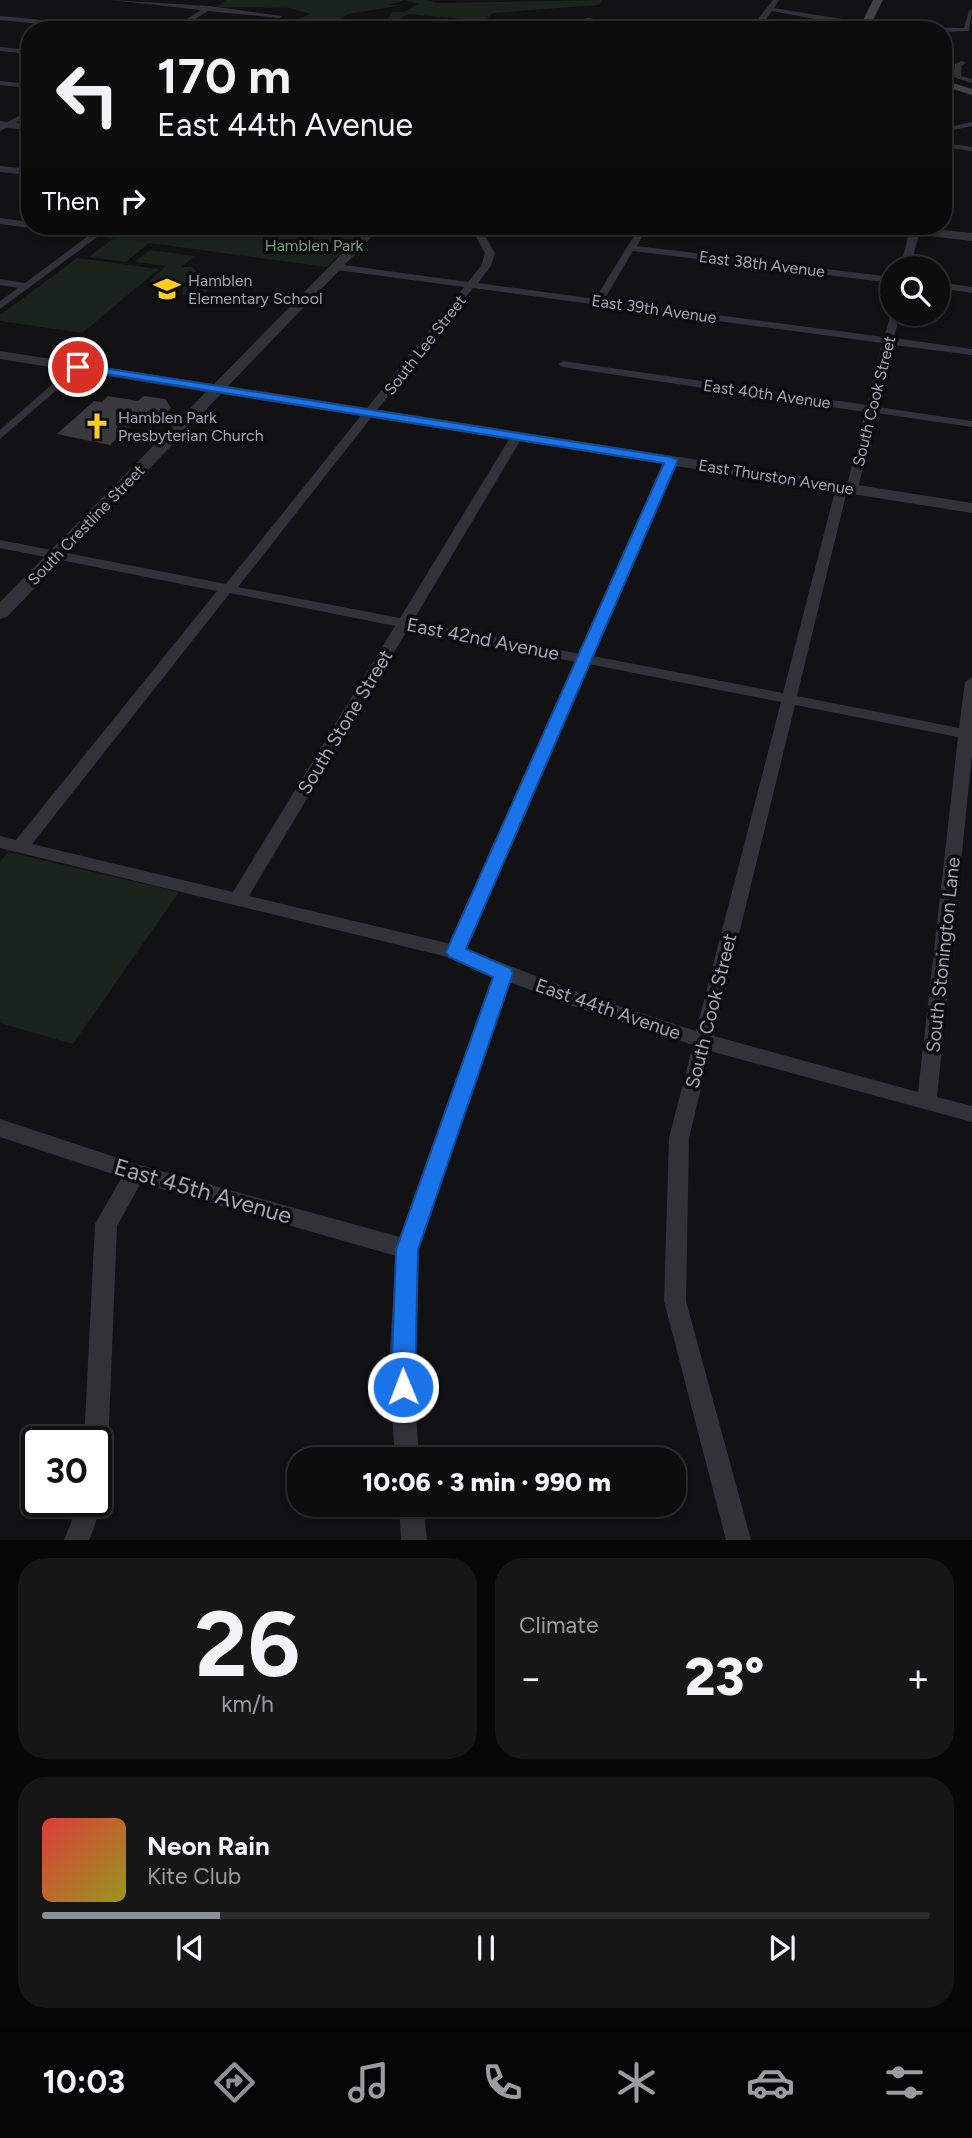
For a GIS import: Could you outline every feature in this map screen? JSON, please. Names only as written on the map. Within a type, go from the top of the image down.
[{"type":"main road","points":[[870,21],[878,0]]},
{"type":"main road","points":[[952,86],[971,87]]},
{"type":"street","points":[[114,0],[279,16]]},
{"type":"street","points":[[188,21],[224,0]]},
{"type":"street","points":[[760,21],[776,0]]},
{"type":"street","points":[[770,9],[833,21]]},
{"type":"street","points":[[952,30],[964,31],[972,11]]},
{"type":"street","points":[[0,18],[32,21]]},
{"type":"street","points":[[0,48],[21,50]]},
{"type":"street","points":[[962,63],[959,64],[957,77],[971,87]]},
{"type":"street","points":[[0,83],[21,85]]},
{"type":"street","points":[[3,126],[21,117]]},
{"type":"street","points":[[952,128],[972,124]]},
{"type":"street","points":[[3,126],[21,127]]},
{"type":"street","points":[[952,146],[972,149]]},
{"type":"street","points":[[0,169],[21,171]]},
{"type":"street","points":[[0,221],[21,224]]},
{"type":"street","points":[[952,234],[972,237]]},
{"type":"street","points":[[0,306],[95,235]]},
{"type":"street","name":"South Crestline Street","points":[[0,613],[367,235]]},
{"type":"street","name":"South Lee Street","points":[[20,847],[472,285],[486,266],[490,253],[480,235]]},
{"type":"street","points":[[598,302],[639,235]]},
{"type":"street","points":[[908,256],[913,235]]},
{"type":"street","name":"East 38th Avenue","points":[[631,248],[880,279]]},
{"type":"street","name":"East 39th Avenue","points":[[337,267],[972,352]]},
{"type":"street","points":[[0,282],[26,286]]},
{"type":"street","points":[[950,287],[972,290]]},
{"type":"street","name":"South Cook Street","points":[[739,1539],[675,1301],[680,1138],[789,699],[892,326]]},
{"type":"street","name":"East Thurston Avenue","points":[[0,355],[972,508]]},
{"type":"street","name":"East 40th Avenue","points":[[563,364],[972,424]]},
{"type":"street","points":[[0,436],[78,367]]},
{"type":"street","name":"South Stone Street","points":[[237,900],[517,436]]},
{"type":"street","points":[[456,952],[671,460]]},
{"type":"street","name":"East 42nd Avenue","points":[[0,544],[967,734]]},
{"type":"street","name":"South Stonington Lane","points":[[927,1102],[972,682]]},
{"type":"street","name":"East 44th Avenue","points":[[0,842],[456,952],[503,973],[703,1041],[972,1114]]},
{"type":"street","points":[[406,1447],[401,1363],[407,1250],[503,973]]},
{"type":"street","name":"East 45th Avenue","points":[[0,1128],[136,1173],[407,1250]]},
{"type":"street","points":[[97,1426],[106,1224],[136,1173]]},
{"type":"street","points":[[76,1539],[84,1517]]},
{"type":"street","points":[[412,1517],[414,1539]]},
{"type":"green space","points":[[227,0],[405,0],[388,5],[405,5],[348,14],[338,21],[299,19],[310,14],[290,8],[216,7]]},
{"type":"green space","points":[[405,0],[437,3],[603,0],[599,5],[493,13],[484,21],[408,14],[396,21],[387,21],[392,12],[404,12],[418,4]]},
{"type":"green space","name":"Hamblen Park","points":[[358,235],[327,267],[149,243],[126,262],[89,257],[112,239],[117,239],[99,236]]},
{"type":"green space","points":[[150,250],[194,256],[182,267],[192,267],[211,287],[202,295],[182,295],[183,288],[158,287],[150,281],[166,266],[135,262]]},
{"type":"green space","points":[[77,258],[159,269],[82,333],[0,321],[0,315]]},
{"type":"green space","points":[[8,852],[179,892],[73,1044],[0,1023],[0,862]]},
{"type":"building","name":"Hamblen Park Presbyterian Church","points":[[108,396],[138,401],[144,396],[165,399],[171,408],[160,419],[140,416],[110,445],[57,434],[94,401],[102,402]]},
{"type":"place","name":"Hamblen Elementary School","points":[[167,289]]},
{"type":"place","name":"Hamblen Park Presbyterian Church","points":[[97,426]]},
{"type":"route","points":[[78,367],[671,460],[456,952],[503,973],[407,1250],[401,1363],[403,1387]]}]
